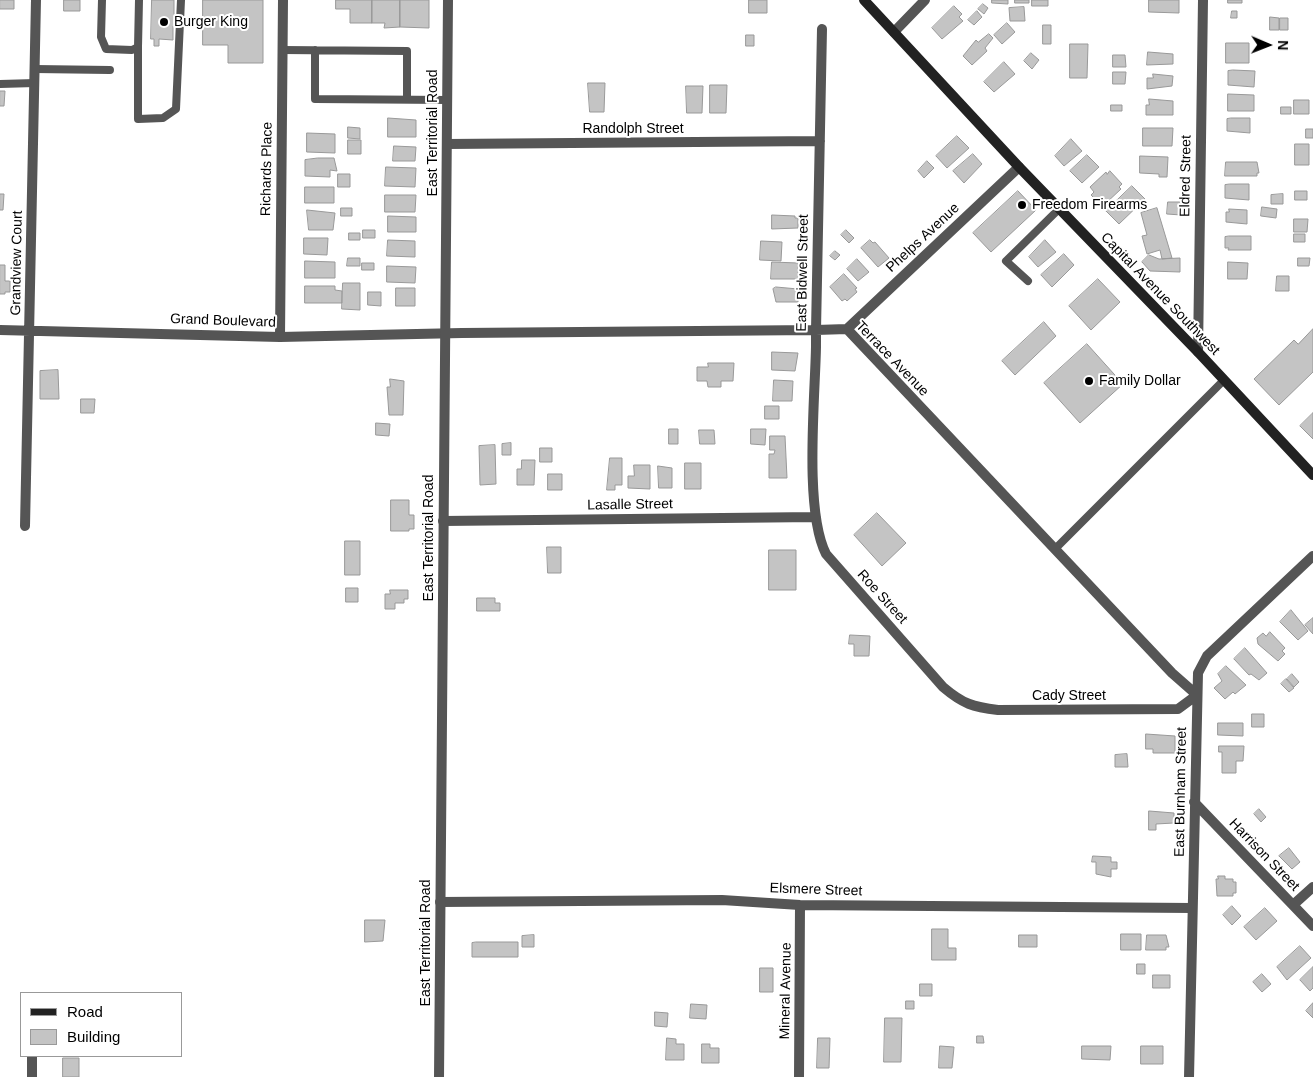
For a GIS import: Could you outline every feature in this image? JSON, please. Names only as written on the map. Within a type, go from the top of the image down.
[{"type":"main road","name":"Capital Avenue Southwest","points":[[864,0],[1019,167],[1312,473]]},
{"type":"street","name":"Grandview Court","points":[[26,526],[36,0]]},
{"type":"street","name":"Richards Place","points":[[280,338],[282,0]]},
{"type":"street","name":"East Territorial Road","points":[[438,1077],[448,0]]},
{"type":"street","points":[[894,32],[925,0]]},
{"type":"street","name":"Eldred Street","points":[[1198,352],[1203,0]]},
{"type":"street","name":"East Bidwell Street","points":[[816,517],[814,473],[822,29]]},
{"type":"street","name":"Randolph Street","points":[[447,144],[820,141]]},
{"type":"street","name":"Phelps Avenue","points":[[847,329],[1019,167]]},
{"type":"street","name":"Grand Boulevard","points":[[0,330],[29,329],[280,338],[445,333]]},
{"type":"street","name":"Terrace Avenue","points":[[445,333],[847,329],[1172,673],[1197,695]]},
{"type":"street","name":"Lasalle Street","points":[[443,521],[816,517]]},
{"type":"street","name":"Roe Street","points":[[816,517],[822,546],[831,561],[943,687]]},
{"type":"street","name":"East Burnham Street","points":[[1188,1077],[1199,669],[1207,656],[1313,556]]},
{"type":"street","name":"Cady Street","points":[[943,687],[960,700],[974,707],[998,710],[1178,709],[1197,695]]},
{"type":"street","name":"Harrison Street","points":[[1194,802],[1313,926]]},
{"type":"street","points":[[1293,905],[1313,887]]},
{"type":"street","name":"Elsmere Street","points":[[440,902],[722,900],[800,905],[1192,908]]},
{"type":"street","name":"Mineral Avenue","points":[[799,1077],[800,905]]},
{"type":"street","points":[[32,1057],[32,1077]]},
{"type":"lane","points":[[102,0],[101,37],[106,49],[132,50],[138,47]]},
{"type":"lane","points":[[139,0],[138,119],[163,118],[176,109],[182,0]]},
{"type":"lane","points":[[282,50],[407,51],[407,99]]},
{"type":"lane","points":[[315,50],[315,99],[447,100]]},
{"type":"lane","points":[[35,69],[110,70]]},
{"type":"lane","points":[[0,84],[35,83]]},
{"type":"lane","points":[[1028,281],[1006,260],[1059,209]]},
{"type":"lane","points":[[1055,549],[1224,380]]},
{"type":"building","points":[[0,0],[14,0],[14,9],[0,9]]},
{"type":"building","points":[[64,0],[80,0],[80,11],[64,11]]},
{"type":"building","name":"Burger King","points":[[152,0],[174,0],[176,26],[173,26],[173,40],[159,39],[159,46],[154,46],[154,39],[151,39]]},
{"type":"building","points":[[203,0],[263,0],[263,63],[228,63],[228,45],[203,45]]},
{"type":"building","points":[[336,0],[372,0],[372,23],[350,23],[350,9],[336,9]]},
{"type":"building","points":[[372,0],[400,0],[400,27],[384,28],[385,23],[372,23]]},
{"type":"building","points":[[400,0],[429,0],[429,28],[400,27]]},
{"type":"building","points":[[749,0],[767,0],[767,13],[749,13]]},
{"type":"building","points":[[992,0],[1008,0],[1008,4],[992,3]]},
{"type":"building","points":[[1015,0],[1029,0],[1029,3],[1015,3]]},
{"type":"building","points":[[1032,0],[1048,0],[1048,6],[1032,6]]},
{"type":"building","points":[[1149,0],[1179,0],[1179,13],[1149,12]]},
{"type":"building","points":[[1228,0],[1242,0],[1242,3],[1228,3]]},
{"type":"building","points":[[983,4],[988,8],[984,14],[978,9]]},
{"type":"building","points":[[954,6],[962,14],[959,17],[963,21],[942,39],[932,28]]},
{"type":"building","points":[[1024,7],[1025,21],[1010,21],[1009,8]]},
{"type":"building","points":[[977,11],[982,17],[974,25],[968,20]]},
{"type":"building","points":[[1232,11],[1237,11],[1237,18],[1231,18]]},
{"type":"building","points":[[1270,17],[1279,18],[1279,30],[1270,30]]},
{"type":"building","points":[[1280,18],[1288,18],[1288,30],[1280,30]]},
{"type":"building","points":[[1007,23],[1015,32],[1002,44],[994,35]]},
{"type":"building","points":[[1043,25],[1051,25],[1051,44],[1043,44]]},
{"type":"building","points":[[989,34],[993,38],[985,48],[987,51],[972,65],[963,56],[976,40],[978,42]]},
{"type":"building","points":[[746,35],[754,35],[754,46],[746,46]]},
{"type":"building","points":[[1226,43],[1249,43],[1249,63],[1226,63]]},
{"type":"building","points":[[1070,44],[1088,44],[1087,78],[1070,78]]},
{"type":"building","points":[[1148,52],[1173,54],[1173,64],[1147,65]]},
{"type":"building","points":[[1031,53],[1039,60],[1032,69],[1024,61]]},
{"type":"building","points":[[1113,55],[1125,55],[1126,67],[1113,67]]},
{"type":"building","points":[[1004,62],[1015,74],[994,92],[984,82]]},
{"type":"building","points":[[1228,71],[1255,71],[1254,87],[1228,85]]},
{"type":"building","points":[[1113,72],[1126,72],[1125,84],[1113,84]]},
{"type":"building","points":[[1153,74],[1173,76],[1172,86],[1147,89],[1147,78],[1153,78]]},
{"type":"building","points":[[588,83],[605,83],[604,112],[590,112]]},
{"type":"building","points":[[710,85],[727,85],[726,113],[710,113]]},
{"type":"building","points":[[686,86],[703,86],[702,113],[687,113]]},
{"type":"building","points":[[0,91],[5,91],[4,106],[0,106]]},
{"type":"building","points":[[1228,94],[1254,95],[1254,111],[1228,111]]},
{"type":"building","points":[[1149,99],[1173,101],[1173,115],[1146,115],[1146,105],[1149,105]]},
{"type":"building","points":[[1294,100],[1309,100],[1309,114],[1294,114]]},
{"type":"building","points":[[1111,105],[1122,105],[1122,111],[1111,111]]},
{"type":"building","points":[[1281,107],[1291,107],[1291,114],[1281,114]]},
{"type":"building","points":[[388,118],[416,120],[416,137],[388,137]]},
{"type":"building","points":[[1250,118],[1250,133],[1227,131],[1227,119]]},
{"type":"building","points":[[348,127],[360,128],[360,139],[348,138]]},
{"type":"building","points":[[1143,128],[1173,128],[1172,146],[1143,146]]},
{"type":"building","points":[[1306,129],[1313,129],[1313,138],[1306,138]]},
{"type":"building","points":[[307,133],[335,134],[335,153],[307,152]]},
{"type":"building","points":[[957,136],[969,148],[947,168],[936,156]]},
{"type":"building","points":[[1071,139],[1082,151],[1064,166],[1055,156]]},
{"type":"building","points":[[348,140],[361,140],[361,154],[348,154]]},
{"type":"building","points":[[1295,144],[1309,144],[1309,165],[1295,165]]},
{"type":"building","points":[[394,146],[416,147],[415,161],[393,161]]},
{"type":"building","points":[[973,154],[982,164],[964,183],[953,171]]},
{"type":"building","points":[[1087,155],[1099,167],[1082,183],[1070,171]]},
{"type":"building","points":[[1140,156],[1168,157],[1167,177],[1159,177],[1159,174],[1140,173]]},
{"type":"building","points":[[334,158],[337,171],[330,170],[330,177],[305,176],[305,160]]},
{"type":"building","points":[[927,161],[934,168],[924,178],[918,171]]},
{"type":"building","points":[[1226,162],[1257,162],[1259,173],[1257,173],[1257,176],[1225,176]]},
{"type":"building","points":[[386,167],[416,168],[415,187],[385,186]]},
{"type":"building","points":[[1110,171],[1122,184],[1119,187],[1121,189],[1105,204],[1101,199],[1098,202],[1091,195],[1094,192],[1090,187],[1106,172],[1107,174]]},
{"type":"building","points":[[338,174],[350,174],[350,187],[338,187]]},
{"type":"building","points":[[1249,184],[1249,200],[1225,198],[1225,185]]},
{"type":"building","points":[[1132,186],[1145,199],[1119,224],[1106,211]]},
{"type":"building","points":[[305,187],[334,187],[334,203],[305,203]]},
{"type":"building","points":[[1018,191],[1036,210],[991,252],[973,233]]},
{"type":"building","points":[[1295,191],[1307,191],[1307,200],[1295,200]]},
{"type":"building","points":[[0,194],[4,194],[3,210],[0,210]]},
{"type":"building","points":[[1283,194],[1283,204],[1271,204],[1271,195]]},
{"type":"building","points":[[385,195],[416,195],[415,212],[385,212]]},
{"type":"building","points":[[1168,202],[1181,202],[1181,215],[1167,214]]},
{"type":"building","points":[[1262,207],[1277,209],[1276,218],[1261,216]]},
{"type":"building","points":[[341,208],[352,208],[352,216],[341,216]]},
{"type":"building","points":[[1157,208],[1172,258],[1162,259],[1160,250],[1147,254],[1142,236],[1147,235],[1141,213]]},
{"type":"building","points":[[1229,209],[1247,210],[1247,224],[1226,222],[1226,212],[1229,212]]},
{"type":"building","points":[[307,210],[335,213],[333,230],[309,230]]},
{"type":"building","points":[[772,215],[795,216],[795,218],[798,218],[798,228],[772,229]]},
{"type":"building","points":[[388,216],[416,217],[416,232],[388,232]]},
{"type":"building","points":[[1294,219],[1308,219],[1307,232],[1294,232]]},
{"type":"building","points":[[363,230],[375,230],[375,238],[363,238]]},
{"type":"building","points":[[846,230],[854,238],[849,243],[841,235]]},
{"type":"building","points":[[349,233],[360,233],[360,240],[349,240]]},
{"type":"building","points":[[1294,234],[1305,234],[1305,242],[1294,242]]},
{"type":"building","points":[[1251,236],[1251,250],[1228,250],[1229,248],[1225,248],[1225,237]]},
{"type":"building","points":[[304,238],[328,238],[327,255],[304,254]]},
{"type":"building","points":[[388,240],[415,241],[415,257],[387,256]]},
{"type":"building","points":[[870,240],[873,243],[875,242],[889,258],[878,267],[861,248]]},
{"type":"building","points":[[1045,240],[1056,252],[1038,267],[1029,257]]},
{"type":"building","points":[[761,241],[782,242],[781,261],[760,260]]},
{"type":"building","points":[[835,251],[840,255],[835,260],[830,256]]},
{"type":"building","points":[[1064,254],[1074,265],[1052,287],[1041,275]]},
{"type":"building","points":[[1149,255],[1159,259],[1180,258],[1180,272],[1150,271],[1142,262]]},
{"type":"building","points":[[348,258],[360,258],[360,266],[347,266]]},
{"type":"building","points":[[1298,258],[1310,258],[1309,266],[1298,266]]},
{"type":"building","points":[[857,259],[869,272],[858,281],[847,269]]},
{"type":"building","points":[[305,261],[335,262],[335,278],[305,278]]},
{"type":"building","points":[[772,262],[798,263],[798,279],[771,279]]},
{"type":"building","points":[[1228,262],[1248,263],[1247,279],[1228,279]]},
{"type":"building","points":[[362,263],[374,263],[374,270],[362,270]]},
{"type":"building","points":[[0,265],[5,265],[5,281],[10,281],[10,292],[5,292],[5,294],[0,294]]},
{"type":"building","points":[[387,266],[416,267],[415,283],[387,282]]},
{"type":"building","points":[[844,274],[857,288],[855,289],[857,292],[847,301],[845,299],[842,301],[830,287]]},
{"type":"building","points":[[1277,276],[1289,276],[1289,291],[1276,291]]},
{"type":"building","points":[[1098,279],[1120,302],[1091,330],[1069,306]]},
{"type":"building","points":[[343,283],[360,283],[360,310],[342,309]]},
{"type":"building","points":[[305,286],[335,286],[335,290],[342,291],[342,303],[305,303]]},
{"type":"building","points":[[776,287],[798,289],[798,302],[776,302],[773,289]]},
{"type":"building","points":[[396,288],[415,288],[415,306],[396,306]]},
{"type":"building","points":[[368,292],[381,292],[381,306],[368,305]]},
{"type":"building","points":[[1044,322],[1056,336],[1015,375],[1002,361]]},
{"type":"building","points":[[1313,329],[1313,372],[1279,405],[1254,379],[1294,340],[1298,344]]},
{"type":"building","points":[[1087,344],[1123,384],[1080,423],[1044,383]]},
{"type":"building","points":[[772,352],[798,353],[795,371],[772,370]]},
{"type":"building","points":[[708,363],[734,363],[733,381],[721,381],[721,387],[708,387],[707,381],[697,381],[697,367],[708,367]]},
{"type":"building","points":[[58,370],[59,399],[40,399],[40,371]]},
{"type":"building","points":[[390,379],[404,381],[403,415],[389,415],[387,387],[390,387]]},
{"type":"building","points":[[774,380],[793,381],[792,401],[773,401]]},
{"type":"building","points":[[81,399],[95,399],[94,413],[81,413]]},
{"type":"building","points":[[765,406],[779,406],[779,419],[765,419]]},
{"type":"building","points":[[1313,413],[1313,439],[1300,426]]},
{"type":"building","points":[[376,423],[390,424],[389,436],[376,435]]},
{"type":"building","points":[[669,429],[678,429],[678,444],[669,444]]},
{"type":"building","points":[[751,429],[766,429],[765,445],[751,444]]},
{"type":"building","points":[[699,430],[714,430],[715,444],[700,444]]},
{"type":"building","points":[[770,436],[785,436],[787,478],[769,478],[769,454],[774,454],[775,450],[770,450]]},
{"type":"building","points":[[511,443],[511,455],[502,455],[502,444]]},
{"type":"building","points":[[495,445],[496,484],[480,485],[479,446]]},
{"type":"building","points":[[540,448],[552,448],[552,462],[540,462]]},
{"type":"building","points":[[610,458],[622,458],[622,485],[615,485],[615,490],[607,490]]},
{"type":"building","points":[[522,460],[535,460],[534,485],[517,485],[517,469],[521,469]]},
{"type":"building","points":[[685,463],[701,463],[701,489],[685,489]]},
{"type":"building","points":[[634,465],[650,465],[650,489],[628,488],[628,476],[634,476]]},
{"type":"building","points":[[658,466],[672,468],[672,488],[659,488]]},
{"type":"building","points":[[548,474],[562,474],[562,490],[548,490]]},
{"type":"building","points":[[391,500],[409,500],[409,515],[414,515],[414,529],[409,529],[409,531],[391,531]]},
{"type":"building","points":[[877,513],[906,543],[882,566],[854,535]]},
{"type":"building","points":[[345,541],[360,541],[360,575],[345,575]]},
{"type":"building","points":[[547,547],[561,547],[561,573],[548,573]]},
{"type":"building","points":[[769,550],[796,550],[796,590],[769,590]]},
{"type":"building","points":[[346,588],[358,588],[358,602],[346,602]]},
{"type":"building","points":[[390,590],[408,590],[408,599],[404,599],[404,603],[395,603],[395,609],[385,609],[385,594],[390,594]]},
{"type":"building","points":[[477,598],[495,598],[495,603],[500,603],[500,611],[477,611]]},
{"type":"building","points":[[1291,610],[1308,631],[1298,640],[1280,622]]},
{"type":"building","points":[[1313,618],[1313,634],[1305,625]]},
{"type":"building","points":[[1270,632],[1285,648],[1282,651],[1285,654],[1278,661],[1258,644],[1257,638],[1263,633],[1266,636]]},
{"type":"building","points":[[850,635],[870,636],[869,656],[854,656],[854,644],[849,644]]},
{"type":"building","points":[[1245,648],[1267,673],[1259,680],[1251,674],[1249,675],[1234,659]]},
{"type":"building","points":[[1226,666],[1246,685],[1225,699],[1214,688],[1222,681],[1218,674]]},
{"type":"building","points":[[1292,674],[1299,682],[1294,687],[1287,679]]},
{"type":"building","points":[[1286,679],[1294,688],[1289,692],[1281,684]]},
{"type":"building","points":[[1252,714],[1264,714],[1264,727],[1252,727]]},
{"type":"building","points":[[1218,723],[1243,723],[1243,736],[1218,735]]},
{"type":"building","points":[[1146,734],[1175,736],[1175,753],[1153,753],[1153,749],[1146,749]]},
{"type":"building","points":[[1219,746],[1244,746],[1243,761],[1236,761],[1236,773],[1222,773],[1222,752],[1219,752]]},
{"type":"building","points":[[1127,754],[1128,767],[1115,767],[1115,755]]},
{"type":"building","points":[[1259,809],[1266,817],[1261,822],[1254,814]]},
{"type":"building","points":[[1149,811],[1174,813],[1174,823],[1156,824],[1156,830],[1149,830]]},
{"type":"building","points":[[1289,848],[1300,862],[1292,869],[1279,856]]},
{"type":"building","points":[[1093,856],[1111,857],[1111,862],[1117,862],[1117,869],[1111,869],[1111,877],[1096,874],[1096,862],[1092,862]]},
{"type":"building","points":[[1218,876],[1225,876],[1225,879],[1233,879],[1233,882],[1236,882],[1236,893],[1233,893],[1233,896],[1217,896],[1216,879],[1218,879]]},
{"type":"building","points":[[1232,906],[1241,916],[1232,925],[1223,915]]},
{"type":"building","points":[[1265,908],[1277,921],[1256,940],[1244,927]]},
{"type":"building","points":[[365,920],[385,920],[383,941],[365,942]]},
{"type":"building","points":[[932,929],[948,929],[948,948],[956,948],[956,960],[932,960]]},
{"type":"building","points":[[1121,934],[1141,934],[1141,950],[1121,950]]},
{"type":"building","points":[[534,935],[534,947],[522,947],[522,936]]},
{"type":"building","points":[[1019,935],[1037,935],[1037,947],[1019,947]]},
{"type":"building","points":[[1147,935],[1166,935],[1169,947],[1166,947],[1166,950],[1146,950]]},
{"type":"building","points":[[518,942],[518,957],[472,957],[472,943]]},
{"type":"building","points":[[1300,946],[1311,958],[1287,980],[1277,967]]},
{"type":"building","points":[[1137,964],[1145,964],[1145,974],[1137,974]]},
{"type":"building","points":[[1313,967],[1313,988],[1310,991],[1300,980]]},
{"type":"building","points":[[760,968],[773,968],[773,992],[760,992]]},
{"type":"building","points":[[1262,974],[1271,984],[1262,992],[1253,982]]},
{"type":"building","points":[[1153,975],[1170,975],[1170,988],[1153,988]]},
{"type":"building","points":[[920,984],[932,984],[932,996],[920,996]]},
{"type":"building","points":[[906,1001],[914,1001],[914,1009],[906,1009]]},
{"type":"building","points":[[1313,1003],[1313,1018],[1306,1011]]},
{"type":"building","points":[[691,1004],[707,1005],[706,1019],[690,1018]]},
{"type":"building","points":[[655,1012],[668,1013],[667,1027],[655,1026]]},
{"type":"building","points":[[885,1018],[902,1018],[901,1062],[884,1062]]},
{"type":"building","points":[[977,1036],[983,1036],[984,1043],[977,1043]]},
{"type":"building","points":[[667,1038],[676,1039],[676,1044],[684,1044],[684,1060],[666,1060]]},
{"type":"building","points":[[818,1038],[830,1038],[829,1068],[817,1068]]},
{"type":"building","points":[[702,1044],[710,1044],[710,1048],[719,1048],[719,1063],[702,1063]]},
{"type":"building","points":[[940,1046],[954,1047],[952,1068],[939,1068]]},
{"type":"building","points":[[1082,1046],[1111,1046],[1110,1060],[1082,1059]]},
{"type":"building","points":[[1141,1046],[1163,1046],[1163,1064],[1141,1064]]},
{"type":"building","points":[[63,1058],[79,1058],[79,1077],[63,1077]]},
{"type":"place","name":"Burger King","points":[[164,22]]},
{"type":"place","name":"Freedom Firearms","points":[[1022,205]]},
{"type":"place","name":"Family Dollar","points":[[1089,381]]}]
